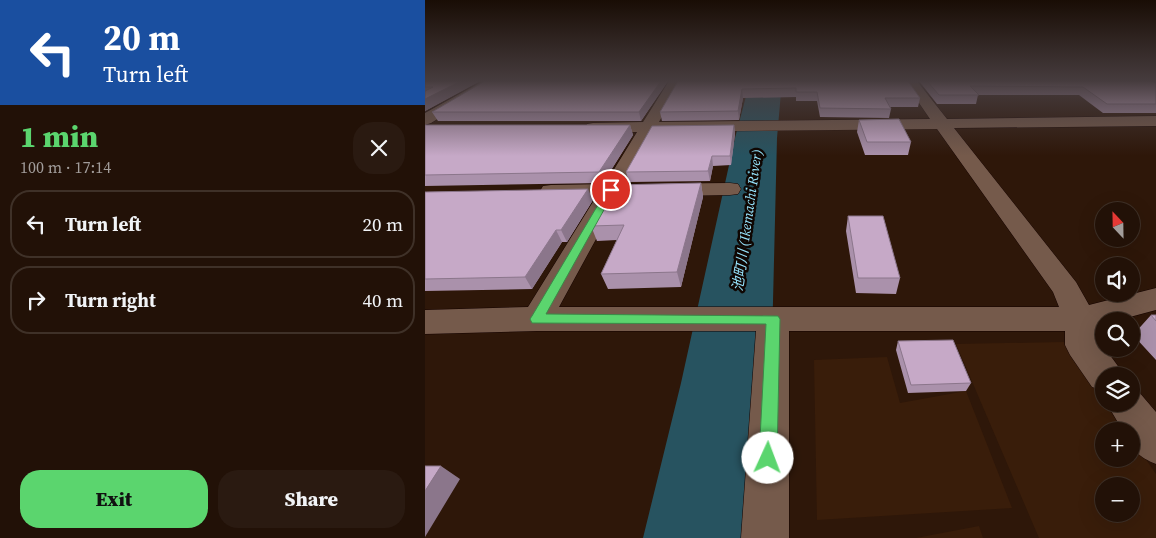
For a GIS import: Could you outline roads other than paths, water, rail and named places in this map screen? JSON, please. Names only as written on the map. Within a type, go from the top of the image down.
[{"type":"street","points":[[425,120],[449,106]]},
{"type":"street","points":[[537,319],[660,106]]},
{"type":"street","points":[[930,106],[1066,289],[1080,319],[1082,345],[1098,367]]},
{"type":"street","points":[[579,128],[1111,120],[1156,121]]},
{"type":"street","points":[[425,128],[444,128]]},
{"type":"street","points":[[533,192],[730,189]]},
{"type":"street","points":[[425,322],[537,319],[1080,319],[1156,299]]},
{"type":"street","points":[[765,538],[773,319]]},
{"type":"street","points":[[1132,412],[1156,444]]},
{"type":"waterway","name":"池町川 (Ikemachi River)","points":[[702,538],[726,383],[762,106]]}]
